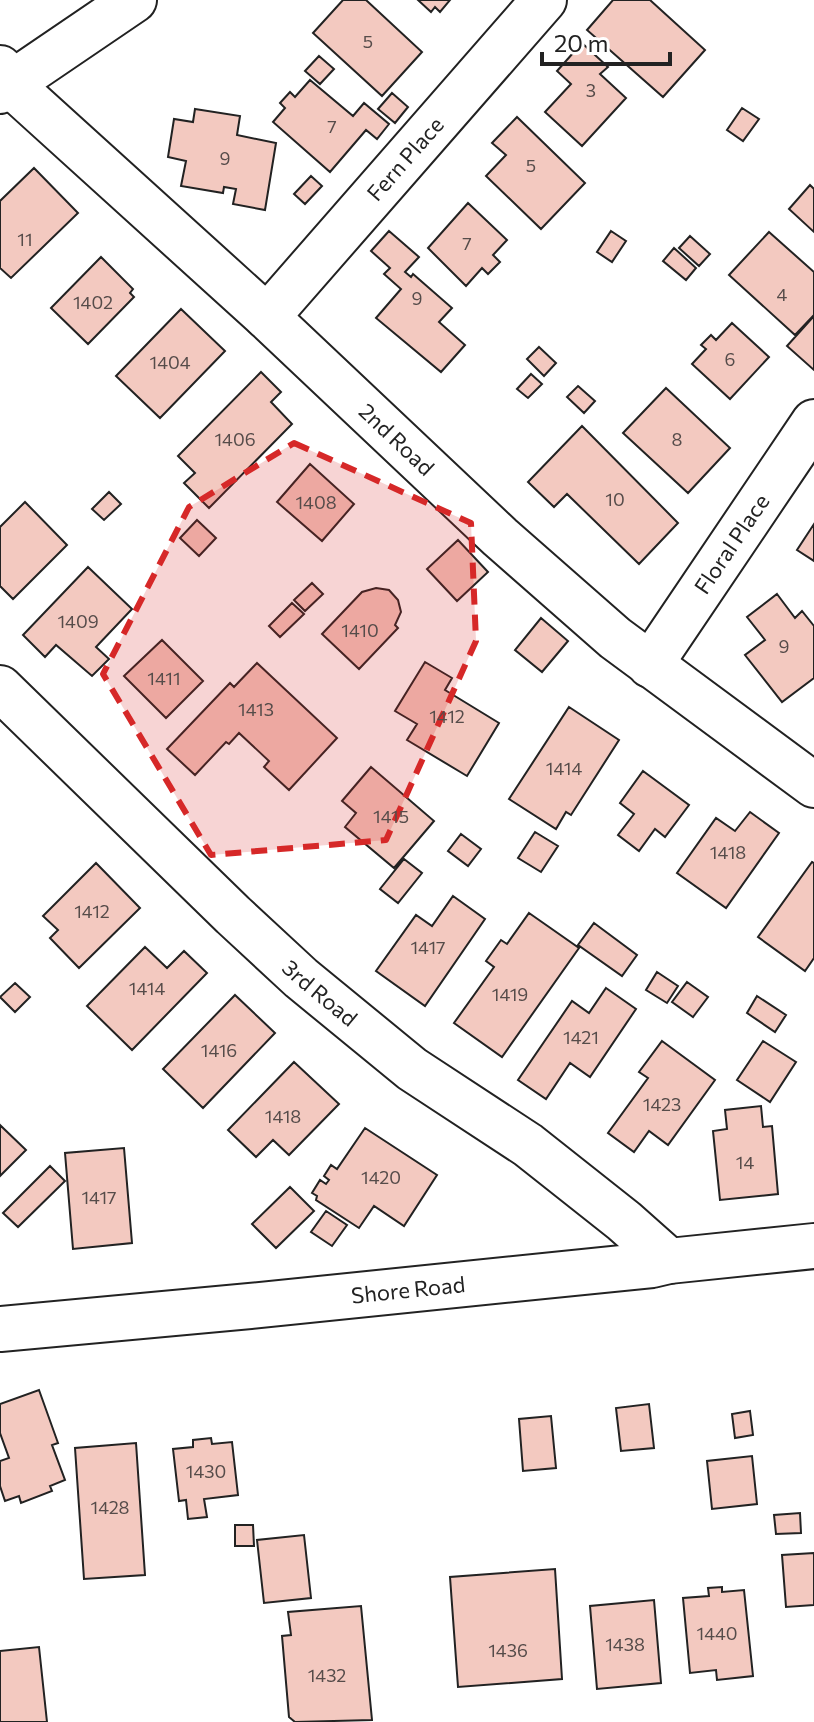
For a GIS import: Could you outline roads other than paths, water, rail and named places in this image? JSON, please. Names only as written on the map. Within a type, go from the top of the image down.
[{"type":"street","points":[[3,81],[134,0]]},
{"type":"street","name":"Fern Place","points":[[267,317],[544,0]]},
{"type":"street","name":"2nd Road","points":[[3,81],[267,317],[500,537],[615,638],[814,785]]},
{"type":"street","name":"Floral Place","points":[[650,665],[814,422]]},
{"type":"street","name":"3rd Road","points":[[0,688],[301,978],[412,1069],[528,1145],[669,1261]]},
{"type":"street","name":"Shore Road","points":[[0,1329],[324,1299],[814,1246]]}]
